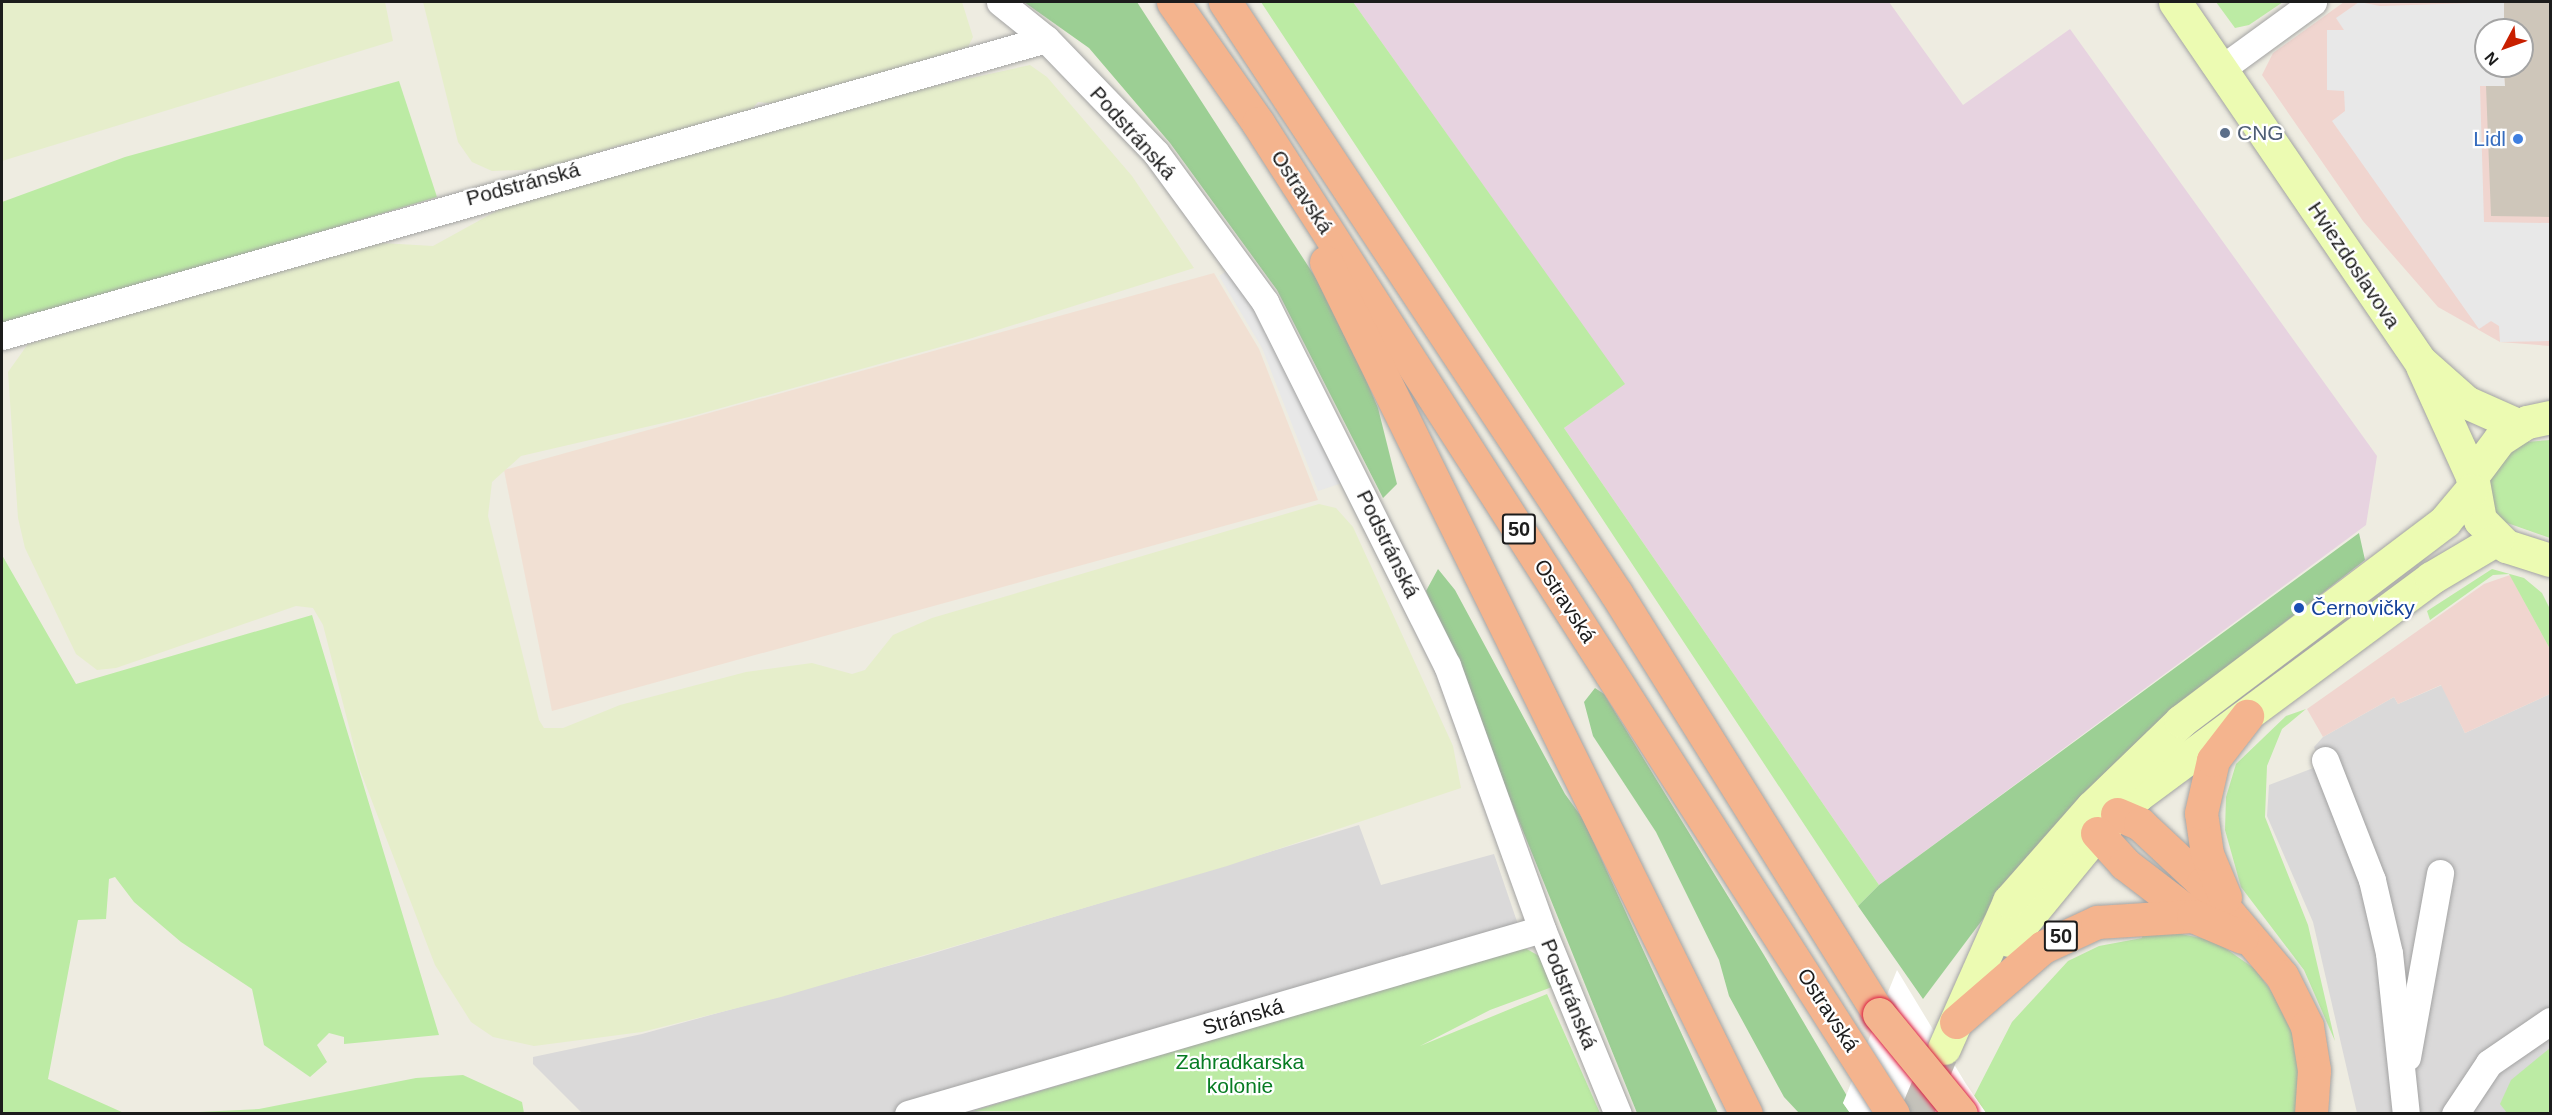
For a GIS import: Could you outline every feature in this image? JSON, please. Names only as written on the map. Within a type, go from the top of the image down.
[{"type":"highway","name":"Ostravská","points":[[1173,2],[1258,123],[1893,1113]]},
{"type":"highway","name":"Ostravská","points":[[1225,2],[1616,593],[1939,1113]]},
{"type":"highway","name":"50","points":[[1258,123],[1746,1113]]},
{"type":"highway","name":"50","points":[[2246,939],[2209,864],[2201,813],[2213,760],[2247,716]]},
{"type":"highway","name":"50","points":[[2117,814],[2140,824],[2203,883],[2246,939],[2282,976],[2307,1026],[2314,1070],[2311,1113]]},
{"type":"highway","points":[[2117,814],[2125,864],[2193,916]]},
{"type":"highway","name":"50","points":[[1950,1035],[2037,951],[2075,930],[2120,916],[2193,916],[2246,939]]},
{"type":"highway","name":"50","points":[[1879,1014],[1961,1113]]},
{"type":"main road","name":"Hviezdoslavova","points":[[2175,2],[2421,362],[2466,402],[2535,421]]},
{"type":"main road","points":[[2421,362],[2471,483],[2477,516],[2497,539],[2548,562]]},
{"type":"main road","points":[[1950,1035],[1993,930],[2026,879],[2131,768],[2181,721],[2445,521],[2471,483],[2491,447],[2535,421]]},
{"type":"main road","points":[[2117,814],[2206,739],[2247,716],[2450,565],[2497,539]]},
{"type":"main road","points":[[1950,1035],[2029,913],[2245,674]]},
{"type":"street","name":"Podstránská","points":[[999,2],[1046,39],[1155,153],[1265,302],[1447,665],[1542,929],[1618,1113]]},
{"type":"street","points":[[2221,69],[2313,2]]},
{"type":"street","name":"Podstránská","points":[[2,336],[1046,39]]},
{"type":"street","points":[[2325,760],[2372,880],[2391,967],[2400,1076],[2406,1113]]},
{"type":"street","points":[[2400,1076],[2412,1042],[2440,873]]},
{"type":"street","name":"Stránská","points":[[908,1113],[1542,929]]},
{"type":"street","points":[[2391,967],[2402,959],[2425,957]]},
{"type":"street","points":[[2455,1113],[2489,1063],[2550,1021]]},
{"type":"shaded area","points":[[1353,2],[1889,2],[1963,105],[2070,29],[2377,456],[2366,525],[1879,885],[1564,428],[1624,384]]},
{"type":"shaded area","points":[[2344,2],[2550,2],[2550,346],[2500,342],[2438,307],[2363,221],[2262,75],[2273,53]]},
{"type":"shaded area","points":[[2359,2],[2380,6],[2504,2],[2504,18],[2474,18],[2474,78],[2505,78],[2505,86],[2480,86],[2484,222],[2550,223],[2550,341],[2500,342],[2499,326],[2491,321],[2479,329],[2332,121],[2345,111],[2344,91],[2327,90],[2327,30],[2344,30],[2336,18]]},
{"type":"shaded area","points":[[1237,264],[1357,478],[1318,491],[1262,348],[1219,276]]},
{"type":"shaded area","points":[[1214,273],[1259,349],[1318,500],[552,711],[504,470]]},
{"type":"shaded area","points":[[2510,575],[2550,649],[2550,694],[2465,733],[2441,685],[2398,704],[2394,697],[2323,737],[2307,709],[2484,584]]},
{"type":"shaded area","points":[[2442,685],[2465,733],[2550,694],[2550,1113],[2357,1113],[2313,922],[2267,816],[2269,785],[2321,765],[2314,747],[2323,737],[2394,697],[2398,704]]},
{"type":"shaded area","points":[[1359,825],[1381,885],[1494,854],[1524,942],[1410,982],[974,1113],[582,1113],[533,1064],[533,1057],[642,1034],[924,956]]},
{"type":"green space","points":[[2,2],[385,2],[393,41],[2,161]]},
{"type":"green space","points":[[423,2],[962,2],[973,37],[968,47],[778,104],[758,102],[752,109],[643,144],[620,145],[548,169],[492,171],[472,162],[458,142]]},
{"type":"green space","points":[[1024,2],[1137,2],[1336,309],[1378,408],[1397,484],[1383,498],[1277,290],[1170,143],[1089,48]]},
{"type":"green space","points":[[1261,2],[1353,2],[1625,384],[1564,428],[1879,885],[1858,906]]},
{"type":"green space","points":[[2216,2],[2283,2],[2249,25],[2235,28]]},
{"type":"green space","points":[[1030,65],[1047,77],[1132,176],[1194,268],[969,339],[689,417],[521,456],[492,482],[488,516],[539,720],[544,728],[563,728],[620,705],[746,672],[812,663],[852,674],[865,670],[893,635],[932,618],[1319,504],[1336,508],[1353,527],[1453,746],[1461,788],[1227,866],[781,997],[642,1032],[534,1046],[493,1037],[471,1022],[435,965],[360,770],[323,625],[313,608],[296,606],[116,668],[97,670],[76,654],[25,548],[18,518],[8,372],[28,344],[355,248],[382,243],[433,246],[511,203],[627,168],[643,168],[786,122],[809,121],[843,106]]},
{"type":"green space","points":[[399,81],[437,197],[2,327],[2,202],[125,157]]},
{"type":"green space","points":[[2550,440],[2550,538],[2496,519],[2488,499],[2489,474],[2503,457],[2526,442]]},
{"type":"green space","points":[[2359,533],[2365,560],[2281,625],[2040,843],[1923,999],[1858,906],[1879,885]]},
{"type":"green space","points":[[2,555],[76,684],[312,615],[439,1035],[344,1044],[344,1037],[329,1033],[317,1045],[327,1062],[310,1077],[264,1045],[252,989],[181,942],[134,902],[115,877],[109,879],[106,919],[78,920],[48,1079],[124,1113],[2,1113]]},
{"type":"green space","points":[[1438,569],[1455,590],[1565,794],[1583,819],[1718,1113],[1637,1113],[1426,591]]},
{"type":"green space","points":[[2492,569],[2524,578],[2542,593],[2550,609],[2550,649],[2509,574],[2493,575],[2430,620],[2427,611]]},
{"type":"green space","points":[[1595,688],[1604,694],[1764,955],[1847,1096],[1843,1103],[1850,1113],[1799,1113],[1784,1097],[1729,996],[1719,960],[1656,832],[1593,736],[1584,702]]},
{"type":"green space","points":[[2306,709],[2282,729],[2267,766],[2265,817],[2308,925],[2335,1041],[2304,970],[2241,887],[2225,830],[2226,797],[2236,764],[2286,716]]},
{"type":"green space","points":[[2143,926],[2215,941],[2255,969],[2285,1010],[2299,1058],[2298,1113],[1986,1113],[1974,1096],[2012,1022],[2068,961],[2099,946],[2142,938]]},
{"type":"green space","name":"Zahradkarska kolonie","points":[[1523,947],[1541,957],[1552,987],[1490,1010],[1420,1046],[1547,994],[1600,1113],[973,1111]]},
{"type":"green space","points":[[2550,1048],[2550,1113],[2507,1113],[2500,1104],[2511,1080]]},
{"type":"green space","points":[[463,1075],[522,1102],[524,1113],[178,1113],[259,1109],[416,1078]]},
{"type":"pier","points":[[1897,970],[1986,1113],[1850,1113],[1843,1103]]},
{"type":"building","name":"Lidl","points":[[2504,2],[2550,2],[2550,217],[2491,216],[2486,86],[2505,86],[2505,78],[2534,78],[2534,18],[2504,18]]},
{"type":"tunnel","points":[[1916,1114],[1941,1055]]},
{"type":"place","name":"CNG","points":[[2225,133]]},
{"type":"place","name":"Lidl","points":[[2518,139]]},
{"type":"place","name":"Černovičky","points":[[2299,608]]}]
